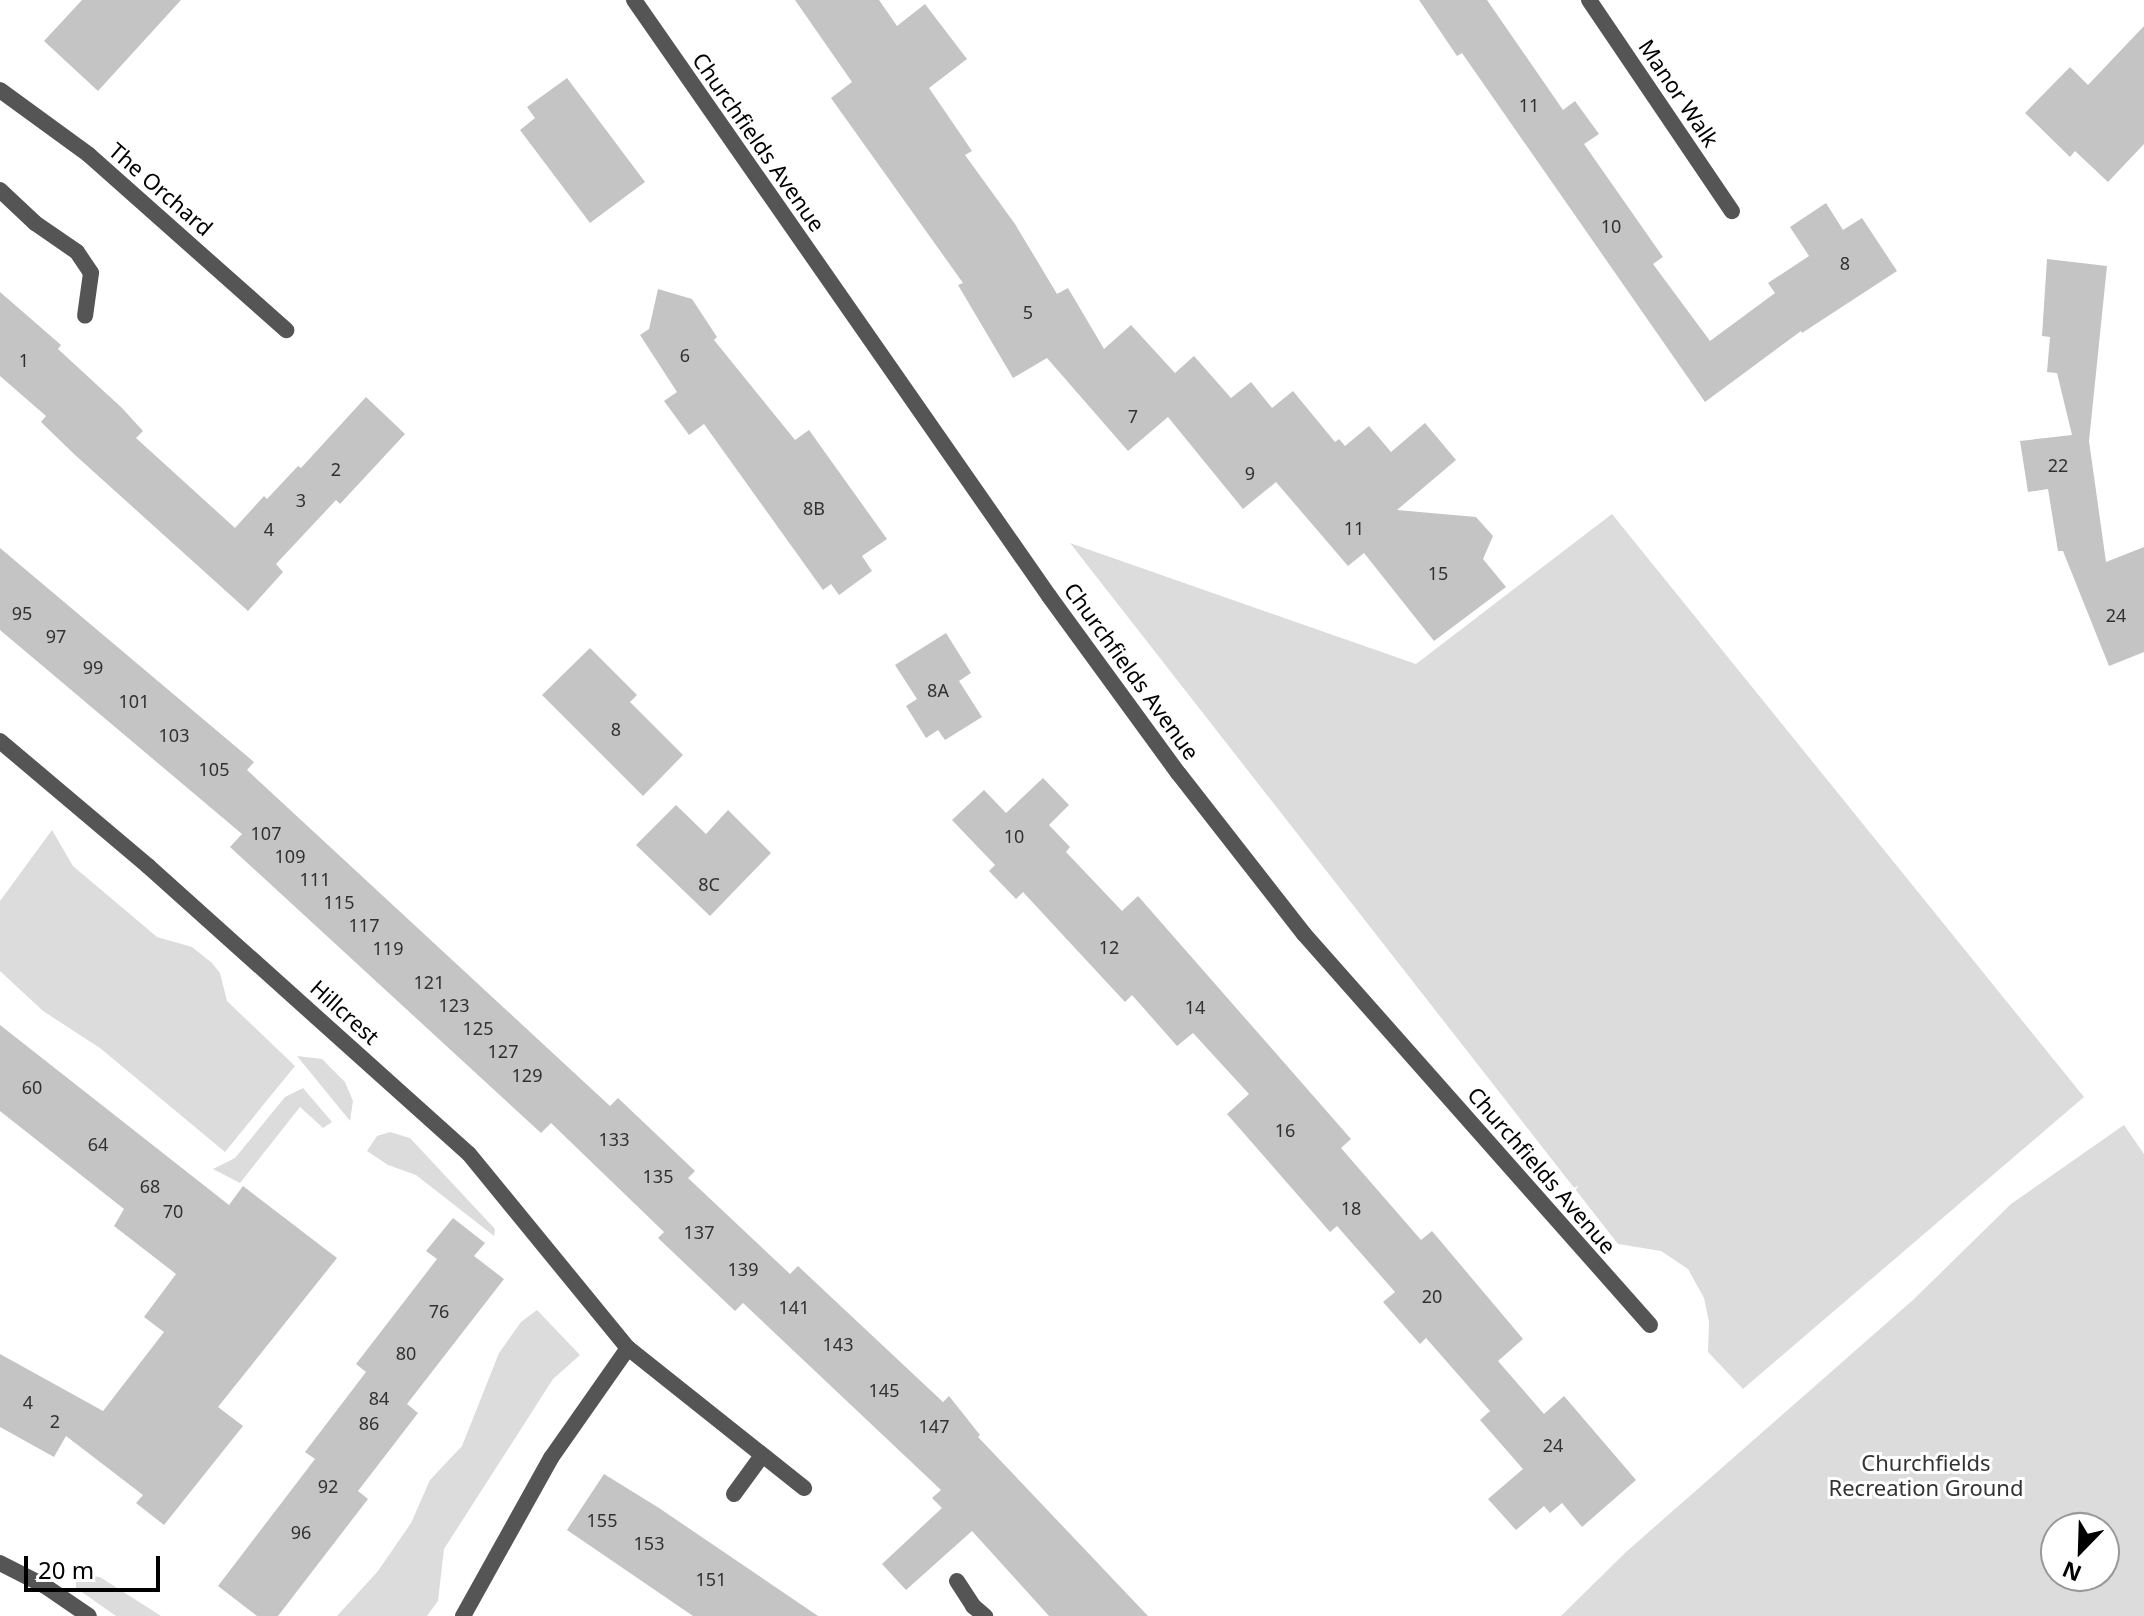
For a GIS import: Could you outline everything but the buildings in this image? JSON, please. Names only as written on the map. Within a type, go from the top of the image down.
[{"type":"street","name":"Churchfields Avenue","points":[[634,0],[1049,596],[1179,774],[1304,934],[1650,1325]]},
{"type":"street","name":"Manor Walk","points":[[1589,0],[1732,211]]},
{"type":"street","name":"The Orchard","points":[[0,90],[89,155],[286,330]]},
{"type":"street","points":[[0,190],[35,223],[77,252],[91,273],[85,316]]},
{"type":"street","name":"Hillcrest","points":[[0,741],[148,866],[469,1154],[628,1348],[761,1457],[804,1488]]},
{"type":"street","points":[[463,1616],[551,1458],[628,1348]]},
{"type":"street","points":[[734,1494],[761,1457]]},
{"type":"street","points":[[0,1563],[45,1586],[89,1616]]},
{"type":"street","points":[[957,1581],[973,1606],[985,1616]]},
{"type":"green space","points":[[1612,514],[2084,1097],[1743,1389],[1708,1352],[1709,1322],[1704,1298],[1688,1269],[1661,1251],[1618,1244],[1070,543],[1416,664]]},
{"type":"green space","points":[[52,830],[73,866],[157,937],[192,947],[212,963],[220,973],[227,1001],[295,1066],[225,1152],[100,1048],[43,1011],[0,971],[0,901]]},
{"type":"green space","points":[[297,1056],[322,1059],[345,1082],[353,1101],[350,1121]]},
{"type":"green space","points":[[303,1088],[332,1122],[323,1128],[300,1107],[240,1183],[213,1169],[235,1158],[285,1097]]},
{"type":"green space","name":"Churchfields Recreation Ground","points":[[2124,1125],[2144,1154],[2144,1616],[1561,1616],[1626,1552],[1914,1299],[2011,1204]]},
{"type":"green space","points":[[390,1132],[410,1138],[495,1229],[494,1236],[416,1175],[388,1165],[367,1151],[377,1136]]},
{"type":"green space","points":[[537,1310],[580,1355],[553,1379],[444,1549],[438,1601],[427,1616],[337,1616],[378,1571],[411,1523],[430,1480],[462,1446],[499,1353],[521,1322]]},
{"type":"green space","points":[[76,1577],[100,1577],[161,1616],[116,1616],[76,1588]]}]
